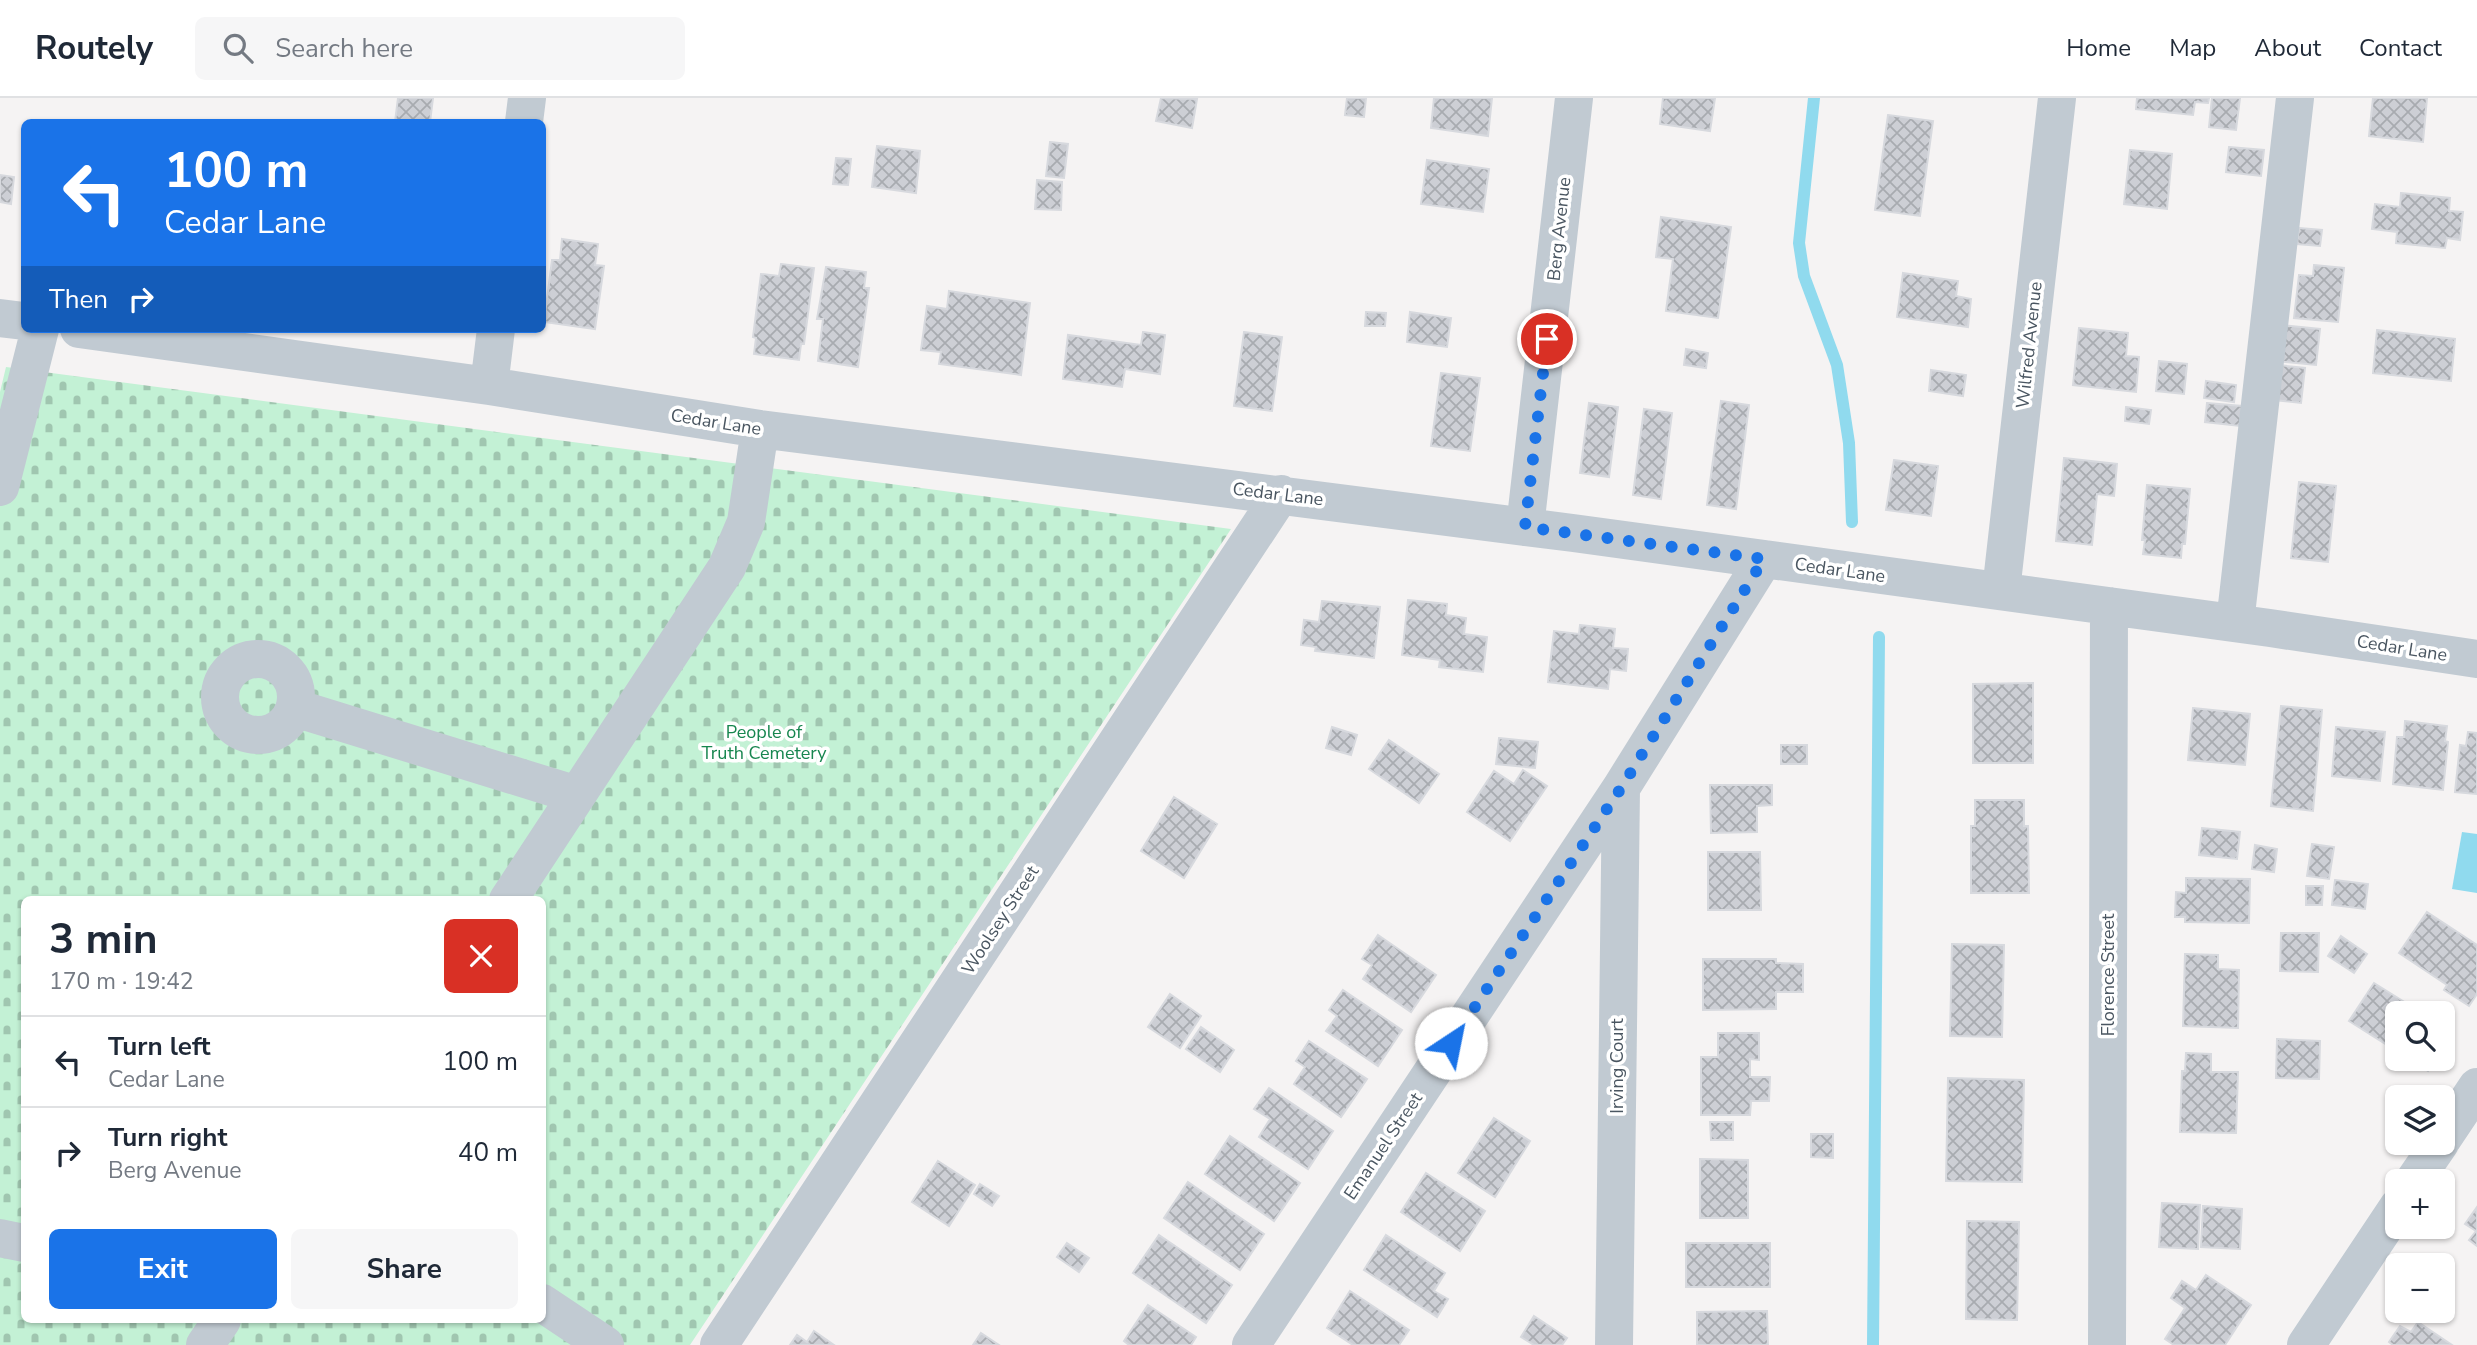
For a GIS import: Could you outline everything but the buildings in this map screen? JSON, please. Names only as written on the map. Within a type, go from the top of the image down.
[{"type":"street","points":[[524,119],[527,98]]},
{"type":"street","name":"Berg Avenue","points":[[1525,527],[1574,98]]},
{"type":"street","name":"Wilfred Avenue","points":[[2001,591],[2057,98]]},
{"type":"street","points":[[2235,623],[2295,98]]},
{"type":"street","points":[[0,318],[21,321]]},
{"type":"street","points":[[0,487],[39,333]]},
{"type":"street","name":"Cedar Lane","points":[[108,333],[489,386],[760,429],[1281,494],[2235,623],[2477,659]]},
{"type":"street","points":[[489,386],[496,333]]},
{"type":"street","points":[[511,896],[727,567],[746,522],[760,429]]},
{"type":"street","name":"Woolsey Street","points":[[719,1345],[1281,494]]},
{"type":"street","name":"Emanuel Street","points":[[1251,1345],[1621,788],[1764,559]]},
{"type":"street","name":"Florence Street","points":[[2107,1345],[2109,606]]},
{"type":"street","points":[[295,708],[577,795]]},
{"type":"street","name":"Irving Court","points":[[1614,1345],[1621,788]]},
{"type":"street","points":[[2455,1120],[2477,1087]]},
{"type":"street","points":[[2306,1345],[2385,1226]]},
{"type":"street","points":[[0,1238],[21,1242]]},
{"type":"street","points":[[546,1306],[605,1345]]},
{"type":"street","points":[[205,1345],[220,1323]]},
{"type":"green space","name":"People of Truth Cemetery","points":[[6,367],[1231,529],[690,1345],[0,1345],[0,392]]},
{"type":"water","points":[[2462,832],[2477,834],[2477,893],[2452,889]]},
{"type":"waterway","points":[[1814,98],[1799,243],[1804,276],[1837,365],[1849,443],[1852,522]]},
{"type":"waterway","points":[[1873,1345],[1879,637]]},
{"type":"route","points":[[1451,1043],[1621,788],[1764,559],[1525,527],[1547,339]]}]
